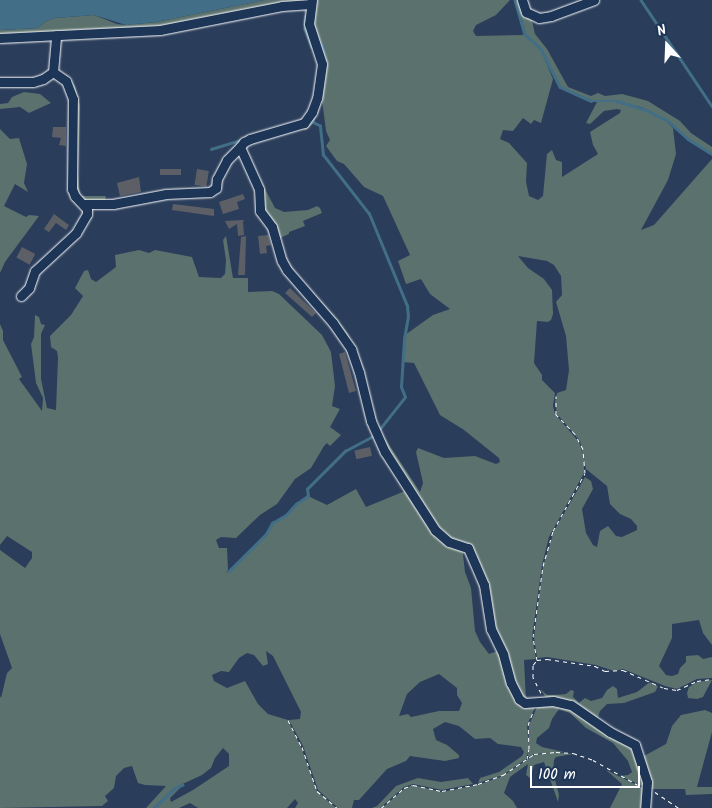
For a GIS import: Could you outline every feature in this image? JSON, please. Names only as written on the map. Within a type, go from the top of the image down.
[{"type":"street","points":[[522,0],[526,12],[538,18],[551,16],[594,0]]},
{"type":"street","points":[[0,38],[160,30],[311,2],[309,24],[322,64],[317,98],[312,112],[304,123],[244,142],[224,164],[217,179],[216,188],[210,192],[166,194],[113,204],[83,204]]},
{"type":"street","points":[[53,72],[56,35]]},
{"type":"street","points":[[0,82],[34,82],[43,79],[53,72]]},
{"type":"street","points":[[22,296],[29,288],[35,271],[82,224],[87,214],[87,209],[75,196],[72,189],[73,136],[71,92],[66,82],[53,72]]},
{"type":"street","points":[[240,147],[259,189],[260,211],[272,228],[282,261],[293,277],[333,323],[351,349],[375,434],[435,530],[449,542],[468,548],[484,585],[491,629],[504,654],[514,690],[519,699],[525,703],[563,702],[578,708],[600,726],[635,745],[648,789],[645,808]]},
{"type":"path","points":[[537,660],[533,637],[543,566],[553,531],[586,473],[583,449],[575,434],[556,414],[556,396]]},
{"type":"path","points":[[527,759],[529,749],[528,725],[543,702],[533,677],[533,665],[537,660],[546,659],[595,666],[614,672],[623,670],[664,688],[677,690],[697,681],[712,679]]},
{"type":"path","points":[[288,720],[302,747],[318,791],[337,808]]},
{"type":"path","points":[[381,808],[404,788],[413,785],[442,791],[478,784],[503,775],[534,754],[556,752],[573,753],[593,760],[606,769],[664,796],[680,808]]},
{"type":"green space","points":[[264,0],[309,0],[159,28],[0,37],[0,30],[38,28],[46,21],[55,18],[94,15],[117,24],[126,25],[156,22]]},
{"type":"green space","points":[[314,0],[510,0],[496,15],[476,25],[473,31],[476,36],[524,35],[541,50],[553,79],[541,123],[534,120],[531,124],[523,118],[513,131],[503,130],[500,139],[509,143],[527,163],[526,182],[529,196],[538,200],[543,196],[547,154],[552,150],[556,160],[562,162],[562,177],[598,154],[593,145],[590,132],[620,113],[621,110],[604,111],[590,124],[586,123],[597,102],[617,102],[637,107],[666,121],[673,128],[676,154],[668,180],[641,230],[654,225],[712,159],[712,645],[703,633],[699,620],[672,624],[672,638],[659,666],[666,675],[672,676],[678,674],[680,668],[686,662],[686,656],[698,655],[703,659],[712,657],[712,678],[697,679],[677,689],[623,669],[614,671],[596,665],[547,657],[537,658],[534,637],[543,566],[554,531],[585,477],[591,481],[593,489],[582,509],[586,533],[593,545],[597,547],[600,531],[608,526],[616,536],[622,537],[637,530],[637,526],[631,519],[620,514],[610,504],[607,486],[586,469],[584,460],[584,473],[549,537],[542,565],[532,637],[536,659],[524,660],[526,701],[515,690],[505,653],[493,629],[485,584],[470,547],[449,540],[437,529],[377,434],[380,431],[420,492],[423,483],[416,452],[418,448],[444,458],[475,456],[496,464],[500,462],[499,458],[464,430],[440,415],[414,363],[403,362],[405,335],[433,315],[450,309],[430,294],[421,279],[406,284],[398,261],[410,255],[383,196],[364,187],[344,164],[337,161],[326,146],[330,140],[326,131],[322,100],[326,61],[323,46],[313,25],[316,16],[311,25]],"holes":[[[518,256],[547,261],[554,265],[561,276],[562,295],[556,302],[566,336],[569,370],[566,390],[557,393],[555,402],[557,414],[580,441],[583,454],[579,442],[555,414],[553,406],[555,393],[542,380],[542,375],[534,363],[537,321],[548,322],[551,320],[553,314],[552,290],[544,279],[528,268]]]},
{"type":"green space","points":[[516,0],[521,0],[531,16],[535,34],[547,49],[568,87],[591,96],[598,93],[605,96],[622,94],[648,101],[680,121],[691,133],[712,147],[712,153],[688,139],[667,120],[644,108],[617,101],[591,100],[561,87],[542,49],[526,34]]},
{"type":"green space","points":[[312,27],[322,47],[324,63]]},
{"type":"green space","points":[[323,71],[320,100],[312,124],[306,130],[299,128],[254,141],[244,149],[275,208],[284,212],[308,210],[317,206],[320,208],[322,213],[303,221],[305,226],[289,232],[289,234],[280,238],[282,251],[296,274],[348,334],[363,368],[369,393],[367,397],[357,359],[349,343],[283,261],[274,227],[262,211],[260,189],[242,148],[245,143],[305,124],[314,112],[319,98]]},
{"type":"green space","points":[[69,79],[75,86],[80,106],[78,172],[80,196],[106,196],[104,204],[83,202],[75,190]]},
{"type":"green space","points":[[24,92],[40,94],[51,103],[29,113],[20,107],[0,109],[0,104],[8,103],[12,97]]},
{"type":"green space","points":[[0,129],[10,139],[19,138],[27,164],[24,183],[28,192],[15,184],[4,206],[26,217],[29,215],[39,216],[5,262],[0,273]]},
{"type":"green space","points":[[226,236],[233,278],[248,278],[248,292],[272,291],[279,294],[322,335],[331,352],[335,386],[332,406],[340,409],[330,427],[341,435],[330,446],[327,443],[324,446],[311,468],[295,479],[277,504],[260,515],[236,538],[221,537],[216,540],[219,548],[227,548],[228,570],[226,573],[266,534],[272,523],[287,515],[296,504],[308,496],[327,505],[356,489],[366,507],[410,489],[435,530],[462,546],[465,572],[471,588],[475,631],[480,642],[489,654],[501,650],[518,699],[537,703],[527,725],[529,749],[526,759],[503,775],[478,783],[480,778],[499,772],[522,756],[524,752],[521,747],[498,744],[490,738],[475,739],[459,726],[445,722],[433,729],[436,740],[447,745],[459,755],[459,758],[445,761],[410,756],[406,761],[387,769],[359,800],[354,800],[352,808],[338,808],[318,790],[303,746],[289,720],[300,719],[301,712],[273,656],[266,651],[268,664],[263,666],[254,655],[247,653],[239,658],[229,672],[221,671],[212,675],[214,681],[227,688],[245,681],[258,704],[268,714],[288,720],[301,747],[317,791],[336,808],[295,808],[298,803],[295,799],[287,808],[198,808],[190,803],[179,808],[156,808],[175,789],[182,786],[170,798],[171,802],[229,766],[229,754],[223,748],[215,758],[211,768],[202,775],[174,788],[153,808],[146,808],[166,786],[138,783],[132,766],[124,768],[116,776],[114,788],[105,796],[108,801],[102,806],[0,808],[0,696],[1,698],[7,673],[12,668],[0,634],[0,550],[25,568],[32,558],[32,552],[7,536],[0,545],[0,324],[3,331],[3,340],[22,377],[19,379],[42,411],[43,398],[36,383],[31,344],[34,337],[35,315],[39,317],[41,324],[45,325],[41,334],[41,379],[47,408],[56,410],[58,358],[57,351],[51,347],[50,336],[71,315],[83,296],[75,288],[84,271],[88,270],[91,279],[96,282],[116,267],[115,255],[139,250],[149,253],[155,250],[192,257],[199,277],[221,278],[225,274],[226,260],[223,240]],"holes":[[[439,674],[457,688],[457,695],[462,703],[459,711],[439,711],[411,717],[408,714],[399,716],[407,694],[420,682]]]},
{"type":"green space","points":[[712,680],[703,697],[697,699],[688,698],[689,687],[697,682]]},
{"type":"green space","points":[[650,682],[658,686],[655,692],[624,703],[607,704],[600,711],[597,721],[547,699],[540,689],[547,695],[566,694],[571,690],[574,691],[573,697],[579,703],[585,698],[591,701],[602,698],[607,690],[613,686],[617,689],[618,698],[637,692]]},
{"type":"green space","points":[[539,703],[562,703],[629,741],[647,788],[620,776],[628,775],[632,772],[628,761],[613,743],[586,728],[570,713],[559,709],[552,719],[549,728],[537,738],[536,743],[542,747],[564,752],[534,754],[528,757],[529,725]]},
{"type":"green space","points":[[705,710],[712,713],[712,732],[697,787],[712,787],[712,794],[686,795],[685,789],[650,789],[642,757],[666,744],[672,726],[681,715]]},
{"type":"green space","points":[[556,752],[573,754],[556,757],[554,760],[553,772],[559,795],[558,802],[544,762],[534,765],[530,778],[526,775],[528,764],[510,777],[504,793],[513,801],[517,808],[382,808],[405,788],[413,785],[442,792],[478,785],[503,776],[534,755]]},
{"type":"green space","points":[[606,770],[647,790],[644,808],[610,808],[622,784]]},
{"type":"green space","points":[[418,778],[441,782],[468,778],[473,784],[442,790],[413,784],[404,787],[380,808],[372,808],[377,806],[396,786]]},
{"type":"water","points":[[0,0],[264,0],[156,22],[126,25],[94,15],[55,18],[46,21],[38,28],[0,30]]},
{"type":"building","points":[[53,127],[66,127],[66,146],[59,145],[61,138],[52,137]]},
{"type":"building","points":[[160,169],[181,169],[181,175],[160,175]]},
{"type":"building","points":[[197,169],[209,171],[206,187],[194,185]]},
{"type":"building","points":[[139,177],[141,192],[120,196],[117,183]]},
{"type":"building","points":[[243,194],[245,199],[237,202],[239,209],[223,214],[219,202]]},
{"type":"building","points":[[173,204],[214,209],[214,216],[172,210]]},
{"type":"building","points":[[54,214],[69,225],[66,230],[56,223],[49,232],[44,229]]},
{"type":"building","points":[[245,220],[243,221],[244,235],[238,236],[237,224],[229,229],[225,221]]},
{"type":"building","points":[[268,235],[271,245],[266,246],[267,253],[260,254],[258,236]]},
{"type":"building","points":[[246,236],[245,275],[238,275],[241,237]]},
{"type":"building","points":[[22,247],[35,254],[30,265],[16,258]]},
{"type":"building","points":[[290,288],[316,313],[312,317],[285,293]]},
{"type":"building","points":[[345,352],[356,391],[349,393],[339,354]]},
{"type":"building","points":[[370,447],[372,456],[356,459],[354,451]]},
{"type":"waterway","points":[[515,0],[525,34],[541,49],[560,87],[591,101],[617,101],[644,109],[667,120],[688,139],[712,154]]},
{"type":"waterway","points":[[641,0],[712,106]]},
{"type":"waterway","points":[[306,16],[305,29],[312,47]]},
{"type":"waterway","points":[[317,36],[323,47],[325,61]]},
{"type":"waterway","points":[[229,571],[266,534],[272,523],[286,515],[296,504],[308,496],[307,489],[345,451],[375,435],[405,397],[401,387],[404,339],[408,317],[407,306],[369,214],[323,155],[320,126],[312,122],[314,115]]},
{"type":"waterway","points":[[211,149],[243,139]]},
{"type":"waterway","points":[[154,808],[175,788],[182,785]]}]
